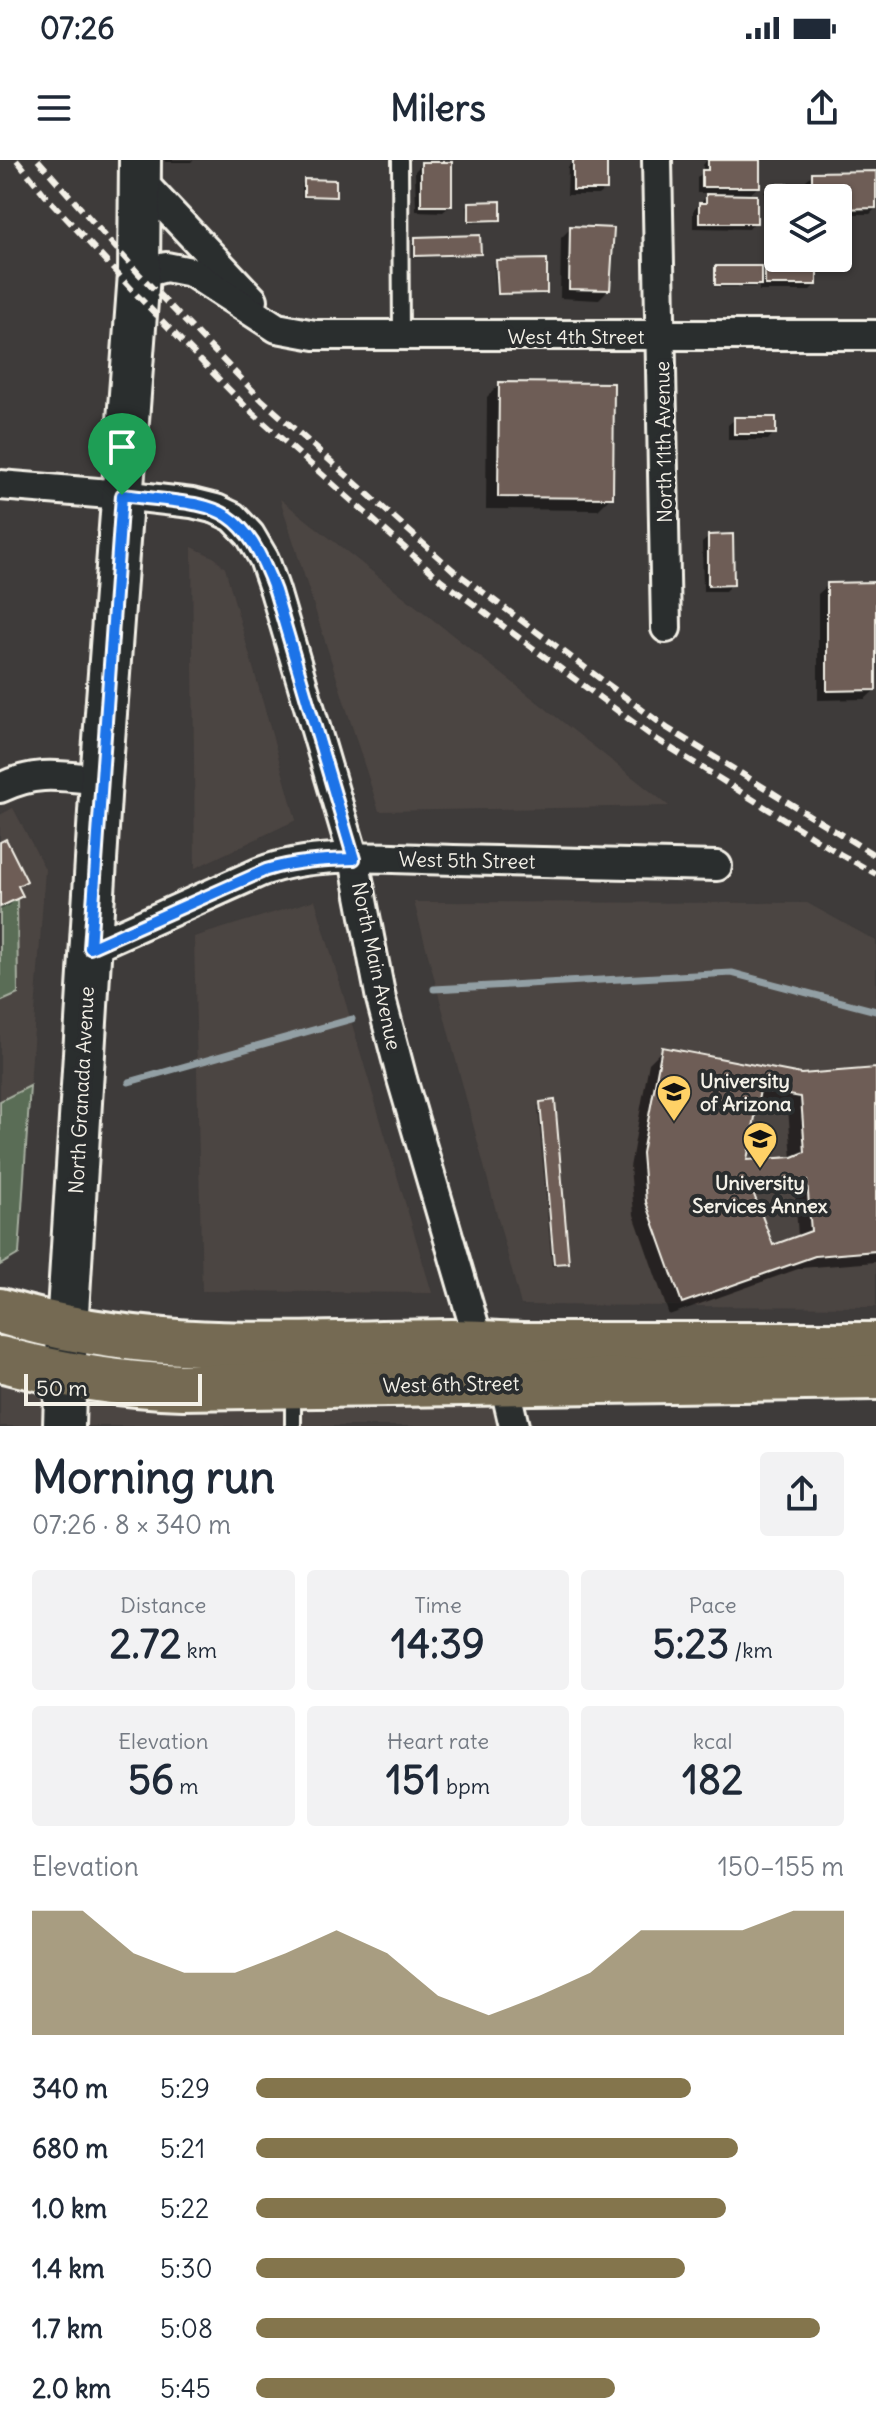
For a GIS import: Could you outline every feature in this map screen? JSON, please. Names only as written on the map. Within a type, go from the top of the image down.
[{"type":"main road","name":"North Granada Avenue","points":[[64,1426],[90,948],[139,274],[140,170]]},
{"type":"main road","name":"West 6th Street","points":[[0,1311],[116,1338],[183,1343],[876,1345]]},
{"type":"main road","name":"West 6th Street","points":[[526,1345],[708,1371],[863,1378]]},
{"type":"main road","name":"West 6th Street","points":[[0,1359],[65,1375],[293,1406],[504,1383],[863,1378]]},
{"type":"street","name":"North 11th Avenue","points":[[657,160],[666,628]]},
{"type":"street","points":[[140,170],[277,328]]},
{"type":"street","name":"West 4th Street","points":[[139,274],[166,267],[191,272],[277,328],[315,335],[876,335]]},
{"type":"street","name":"North Main Avenue","points":[[2,478],[192,503],[216,509],[233,517],[250,535],[264,559],[354,859],[381,999],[479,1342]]},
{"type":"street","points":[[0,788],[35,775],[101,780]]},
{"type":"street","name":"West 5th Street","points":[[90,948],[285,863],[354,859],[717,866]]},
{"type":"street","points":[[504,1383],[514,1426]]},
{"type":"lane","points":[[400,160],[401,337]]},
{"type":"shaded area","points":[[280,499],[669,806],[379,811]]},
{"type":"shaded area","points":[[192,547],[215,558],[225,568],[296,820],[195,868]]},
{"type":"shaded area","points":[[13,808],[45,869],[30,1086],[0,1101],[0,815]]},
{"type":"shaded area","points":[[315,900],[432,1293],[202,1291],[194,937]]},
{"type":"shaded area","name":"University of Arizona","points":[[414,902],[807,903],[876,941],[876,1307],[521,1305]]},
{"type":"shaded area","points":[[0,1342],[183,1369],[498,1362],[514,1426],[0,1426]]},
{"type":"green space","points":[[17,899],[18,994],[0,1002],[0,908]]},
{"type":"green space","points":[[30,1086],[19,1254],[0,1265],[0,1101]]},
{"type":"building","points":[[573,160],[607,160],[607,190],[573,190]]},
{"type":"building","points":[[708,160],[760,160],[760,187],[702,187],[702,170],[708,170]]},
{"type":"building","points":[[421,162],[452,162],[452,206],[421,206]]},
{"type":"building","points":[[876,171],[876,208],[852,209],[852,184],[812,184],[812,172]]},
{"type":"building","points":[[304,179],[336,180],[336,197],[304,196]]},
{"type":"building","points":[[706,194],[757,195],[757,223],[699,223],[699,203],[706,203]]},
{"type":"building","points":[[501,201],[501,220],[469,221],[469,202]]},
{"type":"building","points":[[570,226],[614,228],[610,290],[569,289]]},
{"type":"building","points":[[480,235],[481,254],[415,256],[415,237]]},
{"type":"building","points":[[547,259],[547,293],[498,294],[496,260]]},
{"type":"building","points":[[715,266],[761,266],[761,285],[715,285]]},
{"type":"building","points":[[765,272],[817,272],[817,285],[765,285]]},
{"type":"building","points":[[499,382],[614,383],[613,498],[498,497]]},
{"type":"building","points":[[734,417],[776,417],[776,434],[734,434]]},
{"type":"building","points":[[733,534],[734,585],[708,586],[708,535]]},
{"type":"building","points":[[876,582],[876,690],[827,691],[827,583]]},
{"type":"building","points":[[6,839],[27,881],[18,886],[23,896],[0,907],[0,842]]},
{"type":"building","name":"University Services Annex","points":[[662,1047],[801,1074],[876,1068],[876,1251],[815,1256],[682,1303],[646,1202],[642,1153]],"holes":[[[760,1090],[801,1097],[805,1152],[793,1157],[747,1160]],[[807,1180],[811,1231],[773,1245],[750,1184]]]},
{"type":"building","points":[[555,1100],[569,1263],[554,1264],[540,1102]]},
{"type":"waterway","points":[[434,989],[732,973],[876,1011]]},
{"type":"waterway","points":[[129,1082],[352,1019]]},
{"type":"railway","points":[[17,160],[137,295],[246,407],[441,580],[653,737],[876,874]]},
{"type":"railway","points":[[38,160],[139,274],[262,400],[453,570],[667,728],[876,856]]},
{"type":"place","name":"University of Arizona","points":[[674,1123]]},
{"type":"place","name":"University Services Annex","points":[[760,1170]]},
{"type":"route","points":[[122,495],[216,509],[233,517],[250,535],[264,559],[275,591],[354,859],[285,863],[90,948],[101,780],[122,495]]}]
